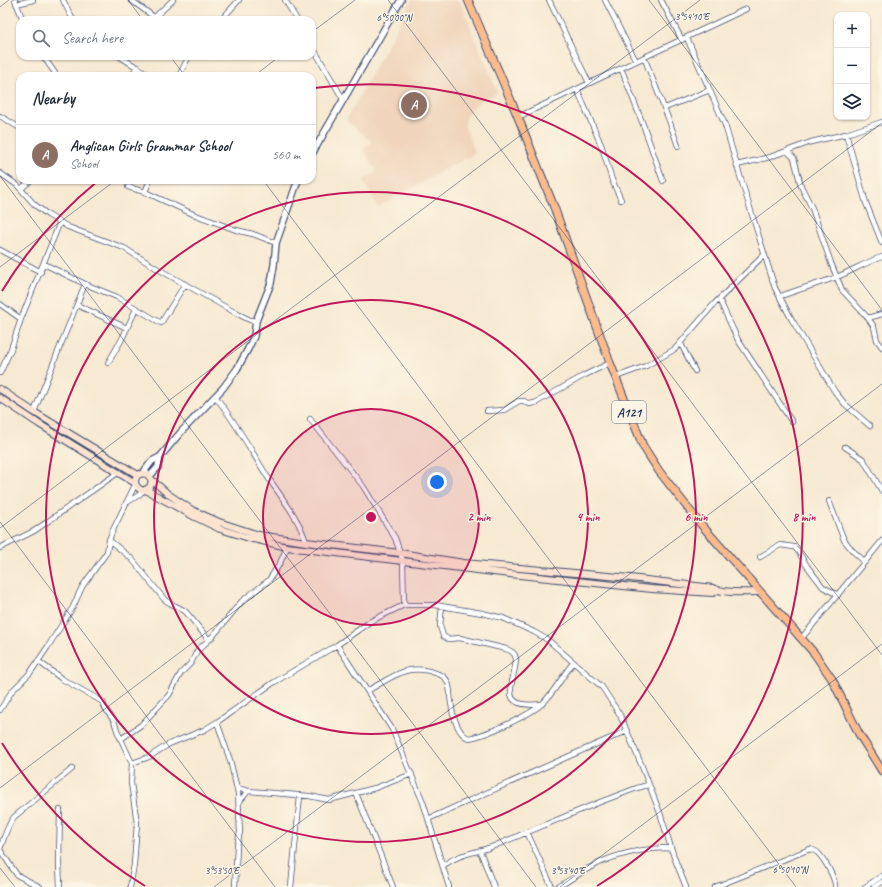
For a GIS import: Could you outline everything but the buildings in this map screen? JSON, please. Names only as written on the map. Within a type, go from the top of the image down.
[{"type":"main road","name":"A121","points":[[468,0],[518,117],[569,246],[610,363],[640,438],[653,463],[698,521],[814,653],[832,679],[862,740],[882,771]]},
{"type":"main road","points":[[0,389],[34,412],[140,474],[147,474],[168,494],[192,510],[220,522],[259,535],[464,562],[630,578],[713,588],[717,590],[759,592]]},
{"type":"main road","points":[[0,398],[39,424],[119,472],[138,488],[145,490],[220,529],[249,538],[287,547],[458,568],[652,589],[713,592],[717,590]]},
{"type":"main road","points":[[135,484],[136,477],[140,474]]},
{"type":"main road","points":[[145,490],[150,487],[151,478]]},
{"type":"street","points":[[21,16],[16,2],[33,0]]},
{"type":"street","points":[[63,0],[71,16]]},
{"type":"street","points":[[131,0],[153,16]]},
{"type":"street","points":[[155,16],[173,0]]},
{"type":"street","points":[[225,16],[239,0]]},
{"type":"street","points":[[285,0],[295,16]]},
{"type":"street","points":[[316,147],[401,0]]},
{"type":"street","points":[[550,0],[589,83]]},
{"type":"street","points":[[605,0],[636,60]]},
{"type":"street","points":[[661,0],[682,40]]},
{"type":"street","points":[[518,117],[746,9]]},
{"type":"street","points":[[687,38],[725,125],[775,288],[781,296],[792,320],[835,392],[845,404],[870,426]]},
{"type":"street","points":[[316,53],[343,99]]},
{"type":"street","points":[[644,57],[665,108],[678,146]]},
{"type":"street","points":[[46,60],[54,72]]},
{"type":"street","points":[[125,60],[145,72]]},
{"type":"street","points":[[182,72],[187,60]]},
{"type":"street","points":[[134,72],[138,67]]},
{"type":"street","points":[[621,68],[663,181]]},
{"type":"street","points":[[577,89],[602,147],[620,200]]},
{"type":"street","points":[[665,108],[710,90]]},
{"type":"street","points":[[0,116],[16,126]]},
{"type":"street","points":[[737,165],[770,157],[811,142],[846,134],[882,122]]},
{"type":"street","points":[[846,134],[866,203],[882,243]]},
{"type":"street","points":[[787,150],[794,158],[801,186],[812,208],[844,293],[868,318],[874,327],[877,340],[882,347]]},
{"type":"street","points":[[0,173],[17,185],[40,208],[68,227],[124,248],[236,313],[250,320],[256,321]]},
{"type":"street","points":[[21,189],[27,184]]},
{"type":"street","points":[[145,192],[148,184]]},
{"type":"street","points":[[140,474],[152,461],[160,457],[181,432],[230,380],[248,349],[254,336],[256,321],[270,283],[274,265],[276,243],[297,184]]},
{"type":"street","points":[[128,187],[145,192],[193,214],[276,243]]},
{"type":"street","points":[[0,373],[11,350],[21,320],[60,222]]},
{"type":"street","points":[[0,250],[41,272]]},
{"type":"street","points":[[616,377],[639,369],[675,349],[719,300],[764,255]]},
{"type":"street","points":[[781,296],[837,277],[870,260],[882,257]]},
{"type":"street","points":[[44,264],[85,284],[117,297],[162,323],[185,284]]},
{"type":"street","points":[[34,412],[85,284]]},
{"type":"street","points":[[719,300],[738,340],[792,422]]},
{"type":"street","points":[[0,304],[21,320]]},
{"type":"street","points":[[77,305],[127,328]]},
{"type":"street","points":[[108,363],[136,309]]},
{"type":"street","points":[[868,318],[882,314]]},
{"type":"street","points":[[681,344],[695,371]]},
{"type":"street","points":[[487,411],[504,410],[519,401],[524,401],[529,404],[536,403],[585,375],[610,363]]},
{"type":"street","points":[[216,396],[245,438],[258,461],[282,497],[303,533],[306,542]]},
{"type":"street","points":[[310,419],[370,496],[395,538],[403,561],[404,605]]},
{"type":"street","points":[[844,447],[863,459],[882,491]]},
{"type":"street","points":[[151,478],[158,467],[160,457]]},
{"type":"street","points":[[0,548],[34,531],[119,472]]},
{"type":"street","points":[[0,710],[12,691],[30,673],[73,606],[82,587],[107,552],[109,540],[135,484]]},
{"type":"street","points":[[126,503],[145,490]]},
{"type":"street","points":[[829,500],[844,540],[865,562]]},
{"type":"street","points":[[109,540],[132,559],[164,599],[186,612],[209,640]]},
{"type":"street","points":[[802,639],[882,541]]},
{"type":"street","points":[[760,557],[780,545],[794,548],[798,551],[820,583],[829,591],[838,595]]},
{"type":"street","points":[[121,739],[141,725],[169,695],[183,670],[191,663],[198,651],[246,597],[271,577],[287,547]]},
{"type":"street","points":[[132,762],[149,757],[169,744],[204,730],[273,683],[337,645],[371,621],[404,605],[420,604],[442,606],[503,618],[548,640],[602,687],[620,715],[641,764],[686,887]]},
{"type":"street","points":[[442,606],[440,626],[443,636],[448,639],[460,638],[512,651],[515,654],[516,659],[510,692],[511,696],[523,704],[542,704]]},
{"type":"street","points":[[337,645],[392,729],[412,774],[444,865],[449,887]]},
{"type":"street","points":[[38,661],[62,679],[103,702],[105,708],[114,721],[132,762],[131,784],[137,823],[134,865],[130,887]]},
{"type":"street","points":[[368,691],[396,674],[415,669],[441,675],[449,684],[451,705],[459,728],[464,735],[469,738],[486,733],[508,723],[542,704],[573,663]]},
{"type":"street","points":[[217,722],[224,738],[237,788],[239,802],[240,832],[237,846],[234,887]]},
{"type":"street","points":[[428,819],[627,731]]},
{"type":"street","points":[[40,887],[17,875],[0,849],[7,832],[8,825],[14,817],[72,769]]},
{"type":"street","points":[[237,788],[248,791],[329,800],[374,788],[412,774]]},
{"type":"street","points":[[444,865],[460,856],[480,851],[600,802],[648,785]]},
{"type":"street","points":[[239,802],[248,791]]},
{"type":"street","points":[[356,793],[392,887]]},
{"type":"street","points":[[291,887],[300,796]]},
{"type":"street","points":[[60,810],[60,887]]},
{"type":"street","points":[[527,832],[552,887]]},
{"type":"street","points":[[558,887],[604,861],[623,855],[660,848],[671,848]]},
{"type":"street","points":[[714,887],[810,849],[820,855],[834,879],[835,887]]},
{"type":"street","points":[[480,851],[494,887]]},
{"type":"street","points":[[866,887],[882,876]]},
{"type":"street","points":[[874,887],[882,882]]},
{"type":"shaded area","points":[[412,0],[459,0],[498,93],[480,100],[466,116],[465,126],[475,153],[378,207],[363,181],[376,172],[363,148],[372,142],[346,120]]},
{"type":"place","name":"Anglican Girls Grammar School","points":[[414,105]]}]
